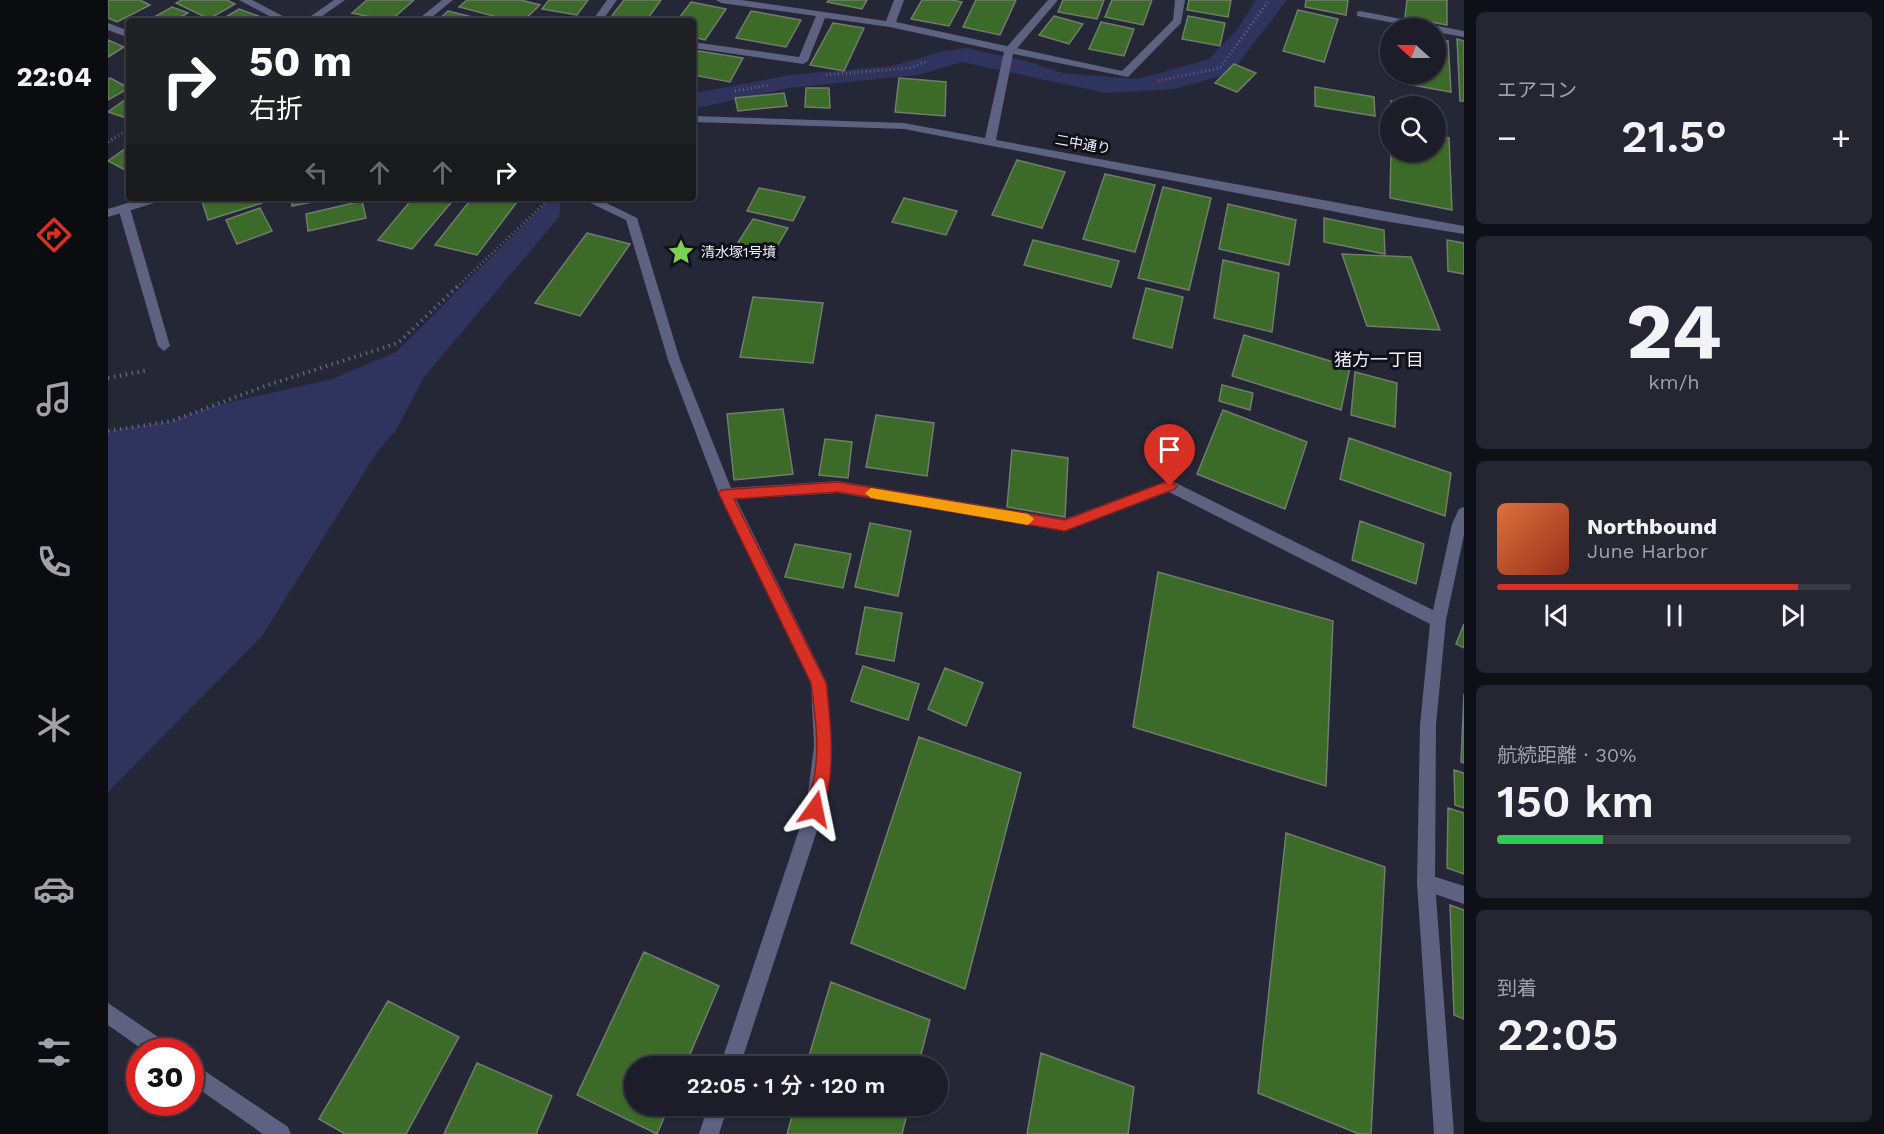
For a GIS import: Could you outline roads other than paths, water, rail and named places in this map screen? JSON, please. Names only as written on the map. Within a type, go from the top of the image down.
[{"type":"street","points":[[244,0],[281,18]]},
{"type":"street","points":[[313,18],[340,0]]},
{"type":"street","points":[[425,18],[448,0]]},
{"type":"street","points":[[599,18],[612,0]]},
{"type":"street","points":[[721,0],[890,24],[1124,75],[1178,21],[1180,0]]},
{"type":"street","points":[[890,24],[899,0]]},
{"type":"street","points":[[990,142],[1009,51],[1053,0]]},
{"type":"street","points":[[696,45],[803,61],[822,14]]},
{"type":"street","points":[[1360,14],[1380,18]]},
{"type":"street","points":[[108,26],[126,34]]},
{"type":"street","points":[[1446,31],[1464,34]]},
{"type":"street","name":"二中通り","points":[[696,119],[904,126],[1378,216],[1464,230]]},
{"type":"street","points":[[108,213],[147,201]]},
{"type":"street","points":[[593,201],[631,218],[674,360],[726,494],[819,683],[823,774],[815,809],[733,1056]]},
{"type":"street","points":[[124,208],[164,346]]},
{"type":"street","points":[[726,494],[838,487],[1065,525],[1170,486],[1438,620]]},
{"type":"street","points":[[1444,1134],[1426,883],[1428,725],[1438,620],[1459,524],[1464,513]]},
{"type":"street","points":[[1426,883],[1464,895]]},
{"type":"street","points":[[108,1013],[143,1038]]},
{"type":"street","points":[[204,1081],[281,1134]]},
{"type":"street","points":[[709,1134],[715,1116]]},
{"type":"place","name":"清水塚1号墳","points":[[681,252]]},
{"type":"district","name":"猪方一丁目","points":[[1379,360]]}]
